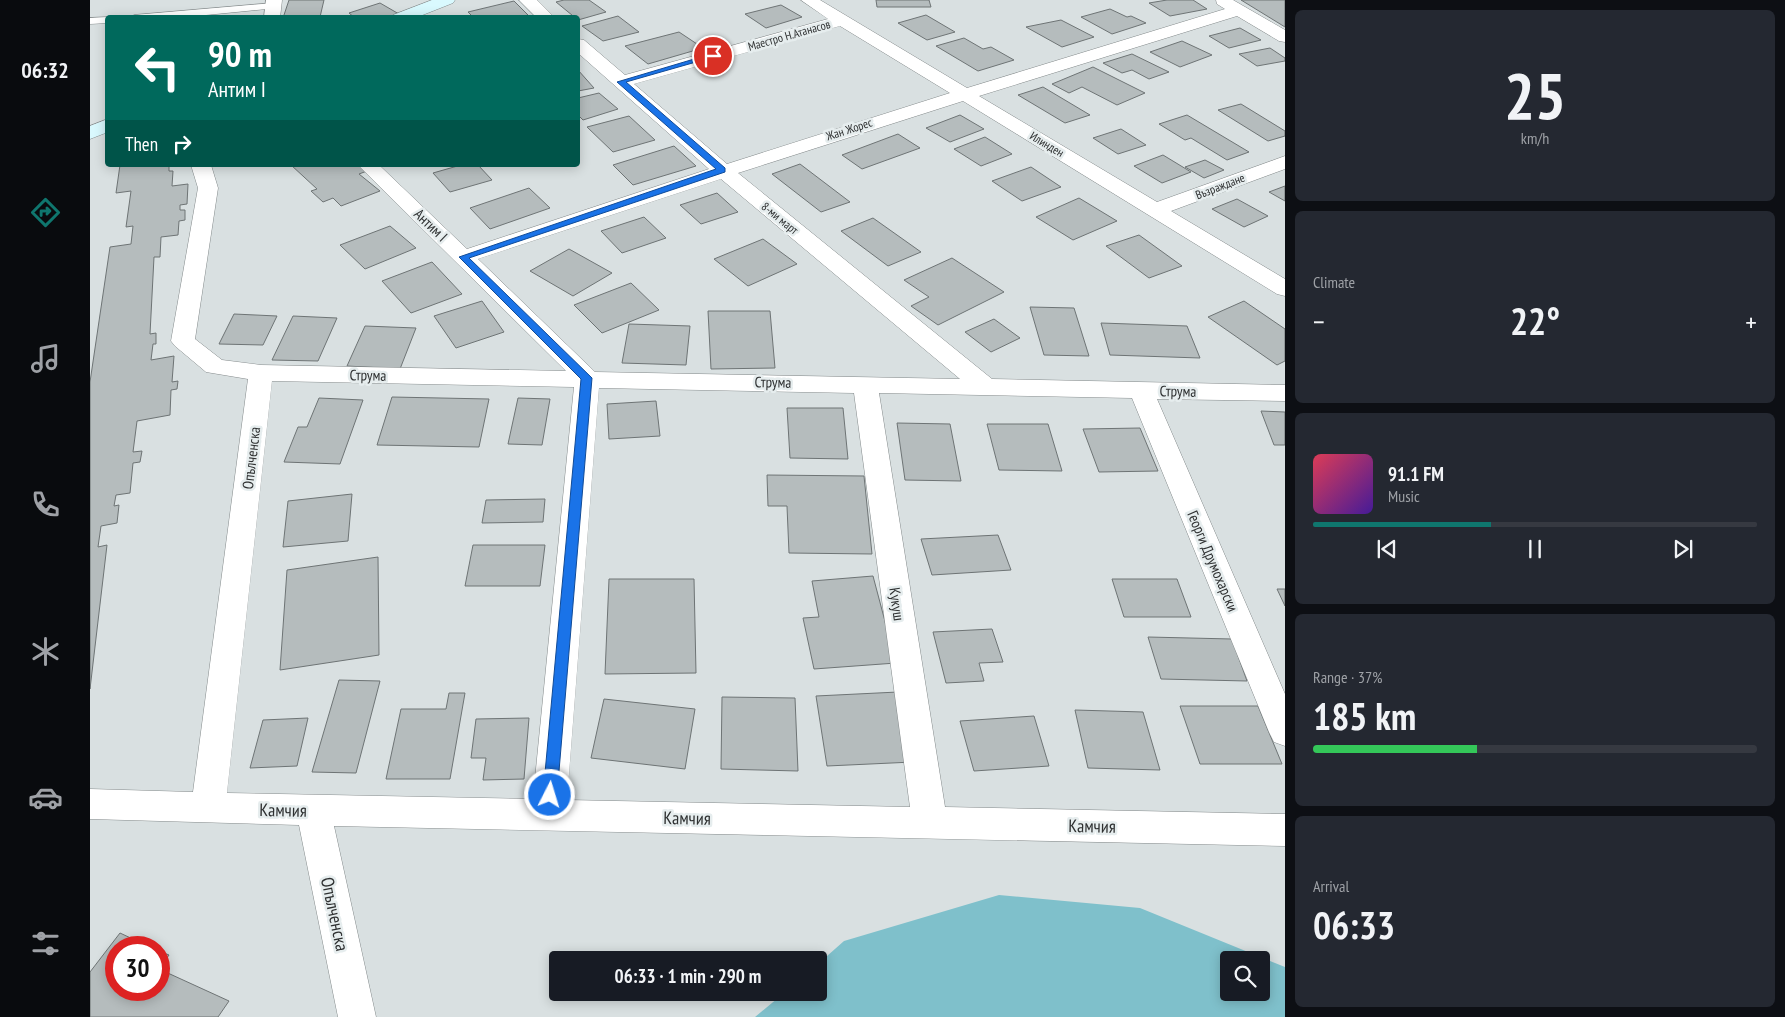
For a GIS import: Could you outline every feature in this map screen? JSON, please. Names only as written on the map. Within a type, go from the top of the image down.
[{"type":"street","points":[[407,15],[447,0]]},
{"type":"street","points":[[527,0],[544,15]]},
{"type":"street","name":"Илинден","points":[[809,0],[1285,289]]},
{"type":"street","points":[[1230,5],[1285,37]]},
{"type":"street","name":"Жан Жорес","points":[[463,257],[722,170],[964,93],[1230,5]]},
{"type":"street","name":"Маестро Н.Атанасов","points":[[621,82],[842,20]]},
{"type":"street","name":"8-ми март","points":[[580,46],[722,170],[986,387]]},
{"type":"street","points":[[90,128],[105,125]]},
{"type":"street","points":[[90,134],[105,126]]},
{"type":"street","name":"Възраждане","points":[[1155,210],[1285,162]]},
{"type":"street","points":[[202,167],[208,188],[183,341],[215,367],[261,373]]},
{"type":"street","name":"Антим I","points":[[370,167],[586,378]]},
{"type":"street","name":"Струма","points":[[261,373],[1285,393]]},
{"type":"street","name":"Опълченска","points":[[208,808],[261,373]]},
{"type":"street","points":[[549,815],[586,378]]},
{"type":"street","name":"Кукуш","points":[[865,384],[930,823]]},
{"type":"street","name":"Георги Друмохарски","points":[[1141,390],[1285,732]]},
{"type":"street","name":"Камчия","points":[[90,804],[313,811],[1285,830]]},
{"type":"street","name":"Опълченска","points":[[313,811],[357,1017]]},
{"type":"lane","points":[[176,15],[273,8]]},
{"type":"lane","points":[[90,21],[105,20]]},
{"type":"shaded area","points":[[999,895],[1140,908],[1246,951],[1220,951],[1220,1001],[1270,1001],[1270,961],[1285,967],[1285,1017],[755,1017],[774,1001],[827,1001],[827,956],[844,941]]},
{"type":"building","points":[[289,0],[324,0],[320,15],[284,15]]},
{"type":"building","points":[[564,0],[589,0],[606,12],[580,19],[580,15],[572,15],[556,2]]},
{"type":"building","points":[[876,0],[929,0],[931,7],[877,7]]},
{"type":"building","points":[[1167,0],[1193,0],[1207,9],[1170,16],[1149,3]]},
{"type":"building","points":[[1241,0],[1285,0],[1285,27]]},
{"type":"building","points":[[514,1],[528,15],[471,15],[468,12]]},
{"type":"building","points":[[380,3],[399,14],[351,15],[349,13]]},
{"type":"building","points":[[781,5],[802,17],[766,28],[745,14]]},
{"type":"building","points":[[1110,9],[1146,23],[1112,34],[1081,17]]},
{"type":"building","points":[[926,15],[955,32],[927,40],[898,23]]},
{"type":"building","points":[[618,16],[639,32],[603,41],[582,26]]},
{"type":"building","points":[[1061,20],[1094,37],[1062,47],[1026,27]]},
{"type":"building","points":[[1240,28],[1261,40],[1229,48],[1209,36]]},
{"type":"building","points":[[679,32],[703,48],[648,64],[625,46]]},
{"type":"building","points":[[964,38],[983,49],[991,47],[1014,60],[978,71],[936,46]]},
{"type":"building","points":[[1182,41],[1212,55],[1180,67],[1150,52]]},
{"type":"building","points":[[1270,48],[1285,58],[1285,61],[1257,66],[1239,54]]},
{"type":"building","points":[[1132,54],[1169,72],[1149,79],[1132,70],[1122,73],[1103,63]]},
{"type":"building","points":[[1093,67],[1145,93],[1117,105],[1082,87],[1069,93],[1052,84]]},
{"type":"building","points":[[580,72],[594,88],[580,91]]},
{"type":"building","points":[[1043,87],[1090,115],[1065,123],[1018,95]]},
{"type":"building","points":[[599,93],[618,109],[583,120],[580,117],[580,98]]},
{"type":"building","points":[[1241,104],[1285,131],[1285,136],[1268,141],[1218,110]]},
{"type":"building","points":[[960,115],[984,129],[950,142],[926,128]]},
{"type":"building","points":[[1187,115],[1249,152],[1227,160],[1191,138],[1185,140],[1159,124]]},
{"type":"building","points":[[629,116],[655,140],[613,152],[587,127]]},
{"type":"building","points":[[1121,129],[1146,145],[1118,154],[1093,138]]},
{"type":"building","points":[[898,134],[920,148],[862,169],[842,155]]},
{"type":"building","points":[[985,137],[1012,154],[981,166],[954,149]]},
{"type":"building","points":[[674,146],[696,166],[633,185],[613,165]]},
{"type":"building","points":[[1163,155],[1191,172],[1162,183],[1134,166]]},
{"type":"building","points":[[1205,160],[1224,170],[1204,178],[1185,167]]},
{"type":"building","points":[[800,164],[850,202],[821,212],[772,174]]},
{"type":"building","points":[[120,167],[169,167],[169,171],[173,171],[172,186],[188,184],[187,204],[180,205],[180,210],[185,210],[185,220],[179,221],[178,235],[161,237],[160,257],[154,257],[150,334],[156,333],[156,344],[153,344],[151,360],[174,356],[172,382],[178,381],[177,389],[171,390],[170,415],[137,421],[133,452],[142,451],[140,462],[133,463],[130,493],[116,495],[114,506],[119,505],[117,523],[101,526],[98,547],[107,545],[90,689],[90,382],[110,247],[131,244],[133,226],[126,227],[131,191],[116,193]]},
{"type":"building","points":[[293,167],[362,167],[367,171],[359,174],[380,191],[341,206],[333,198],[323,202],[311,191],[317,189]]},
{"type":"building","points":[[454,167],[480,167],[492,180],[450,192],[433,173]]},
{"type":"building","points":[[1031,167],[1061,187],[1022,201],[992,181]]},
{"type":"building","points":[[1285,186],[1285,201],[1269,192]]},
{"type":"building","points":[[529,188],[550,208],[490,229],[470,208]]},
{"type":"building","points":[[717,193],[738,212],[701,224],[680,205]]},
{"type":"building","points":[[1079,198],[1117,221],[1073,240],[1036,217]]},
{"type":"building","points":[[1237,199],[1268,216],[1244,227],[1212,209]]},
{"type":"building","points":[[644,217],[666,238],[622,253],[601,231]]},
{"type":"building","points":[[873,218],[921,252],[888,266],[841,231]]},
{"type":"building","points":[[390,226],[416,248],[365,269],[340,245]]},
{"type":"building","points":[[1139,235],[1182,266],[1149,278],[1106,246]]},
{"type":"building","points":[[763,239],[797,264],[748,286],[714,259]]},
{"type":"building","points":[[569,249],[612,273],[573,296],[530,271]]},
{"type":"building","points":[[952,258],[1004,292],[938,325],[911,306],[929,297],[904,280]]},
{"type":"building","points":[[432,262],[462,294],[411,313],[382,281]]},
{"type":"building","points":[[631,283],[659,310],[602,333],[574,305]]},
{"type":"building","points":[[482,301],[504,332],[456,348],[434,316]]},
{"type":"building","points":[[1244,301],[1285,329],[1285,361],[1277,365],[1208,317]]},
{"type":"building","points":[[1030,307],[1074,308],[1089,356],[1044,355]]},
{"type":"building","points":[[708,311],[770,311],[775,368],[711,369]]},
{"type":"building","points":[[234,314],[277,316],[263,345],[219,344]]},
{"type":"building","points":[[293,316],[337,318],[318,361],[272,360]]},
{"type":"building","points":[[994,319],[1020,338],[991,352],[965,332]]},
{"type":"building","points":[[1101,323],[1187,326],[1200,358],[1110,355]]},
{"type":"building","points":[[629,324],[690,326],[686,365],[622,363]]},
{"type":"building","points":[[365,326],[416,328],[400,369],[347,366]]},
{"type":"building","points":[[392,397],[489,399],[479,447],[377,445]]},
{"type":"building","points":[[319,398],[363,400],[340,464],[284,462],[298,427],[307,427]]},
{"type":"building","points":[[518,398],[550,399],[542,445],[508,444]]},
{"type":"building","points":[[656,401],[660,436],[609,439],[607,404]]},
{"type":"building","points":[[787,408],[843,408],[848,459],[790,458]]},
{"type":"building","points":[[1261,411],[1285,412],[1285,445],[1274,445]]},
{"type":"building","points":[[897,423],[950,424],[961,481],[905,480]]},
{"type":"building","points":[[987,424],[1048,424],[1062,471],[999,470]]},
{"type":"building","points":[[1140,428],[1158,471],[1099,472],[1083,429]]},
{"type":"building","points":[[767,475],[864,476],[872,554],[789,553],[787,506],[768,506]]},
{"type":"building","points":[[352,494],[348,541],[283,547],[288,501]]},
{"type":"building","points":[[545,499],[543,522],[482,523],[486,500]]},
{"type":"building","points":[[998,535],[1011,570],[932,575],[921,539]]},
{"type":"building","points":[[473,545],[545,545],[540,586],[465,586]]},
{"type":"building","points":[[378,557],[379,655],[280,670],[287,570]]},
{"type":"building","points":[[873,576],[896,663],[814,669],[803,618],[819,617],[812,581]]},
{"type":"building","points":[[609,579],[694,579],[696,673],[605,674]]},
{"type":"building","points":[[1112,579],[1177,579],[1191,617],[1124,617]]},
{"type":"building","points":[[1277,589],[1285,589],[1285,606]]},
{"type":"building","points":[[992,629],[1003,662],[979,663],[984,681],[946,683],[933,632]]},
{"type":"building","points":[[1148,637],[1232,639],[1247,681],[1161,679]]},
{"type":"building","points":[[339,680],[380,681],[356,773],[312,772]]},
{"type":"building","points":[[898,692],[913,762],[827,766],[816,696]]},
{"type":"building","points":[[449,693],[465,693],[450,779],[386,779],[401,709],[446,709]]},
{"type":"building","points":[[722,697],[795,698],[798,771],[721,769]]},
{"type":"building","points":[[604,699],[695,709],[685,769],[591,758]]},
{"type":"building","points":[[1180,706],[1258,706],[1282,764],[1200,764]]},
{"type":"building","points":[[1075,710],[1143,712],[1160,770],[1088,768]]},
{"type":"building","points":[[1034,716],[1049,766],[974,771],[960,721]]},
{"type":"building","points":[[308,718],[297,766],[250,768],[263,720]]},
{"type":"building","points":[[529,718],[524,779],[483,780],[486,758],[471,758],[476,719]]},
{"type":"building","points":[[105,952],[105,1001],[170,1001],[170,974],[229,1001],[218,1017],[90,1017],[90,972]]},
{"type":"route","points":[[550,795],[586,378],[463,257],[722,170],[621,82],[713,56]]}]
